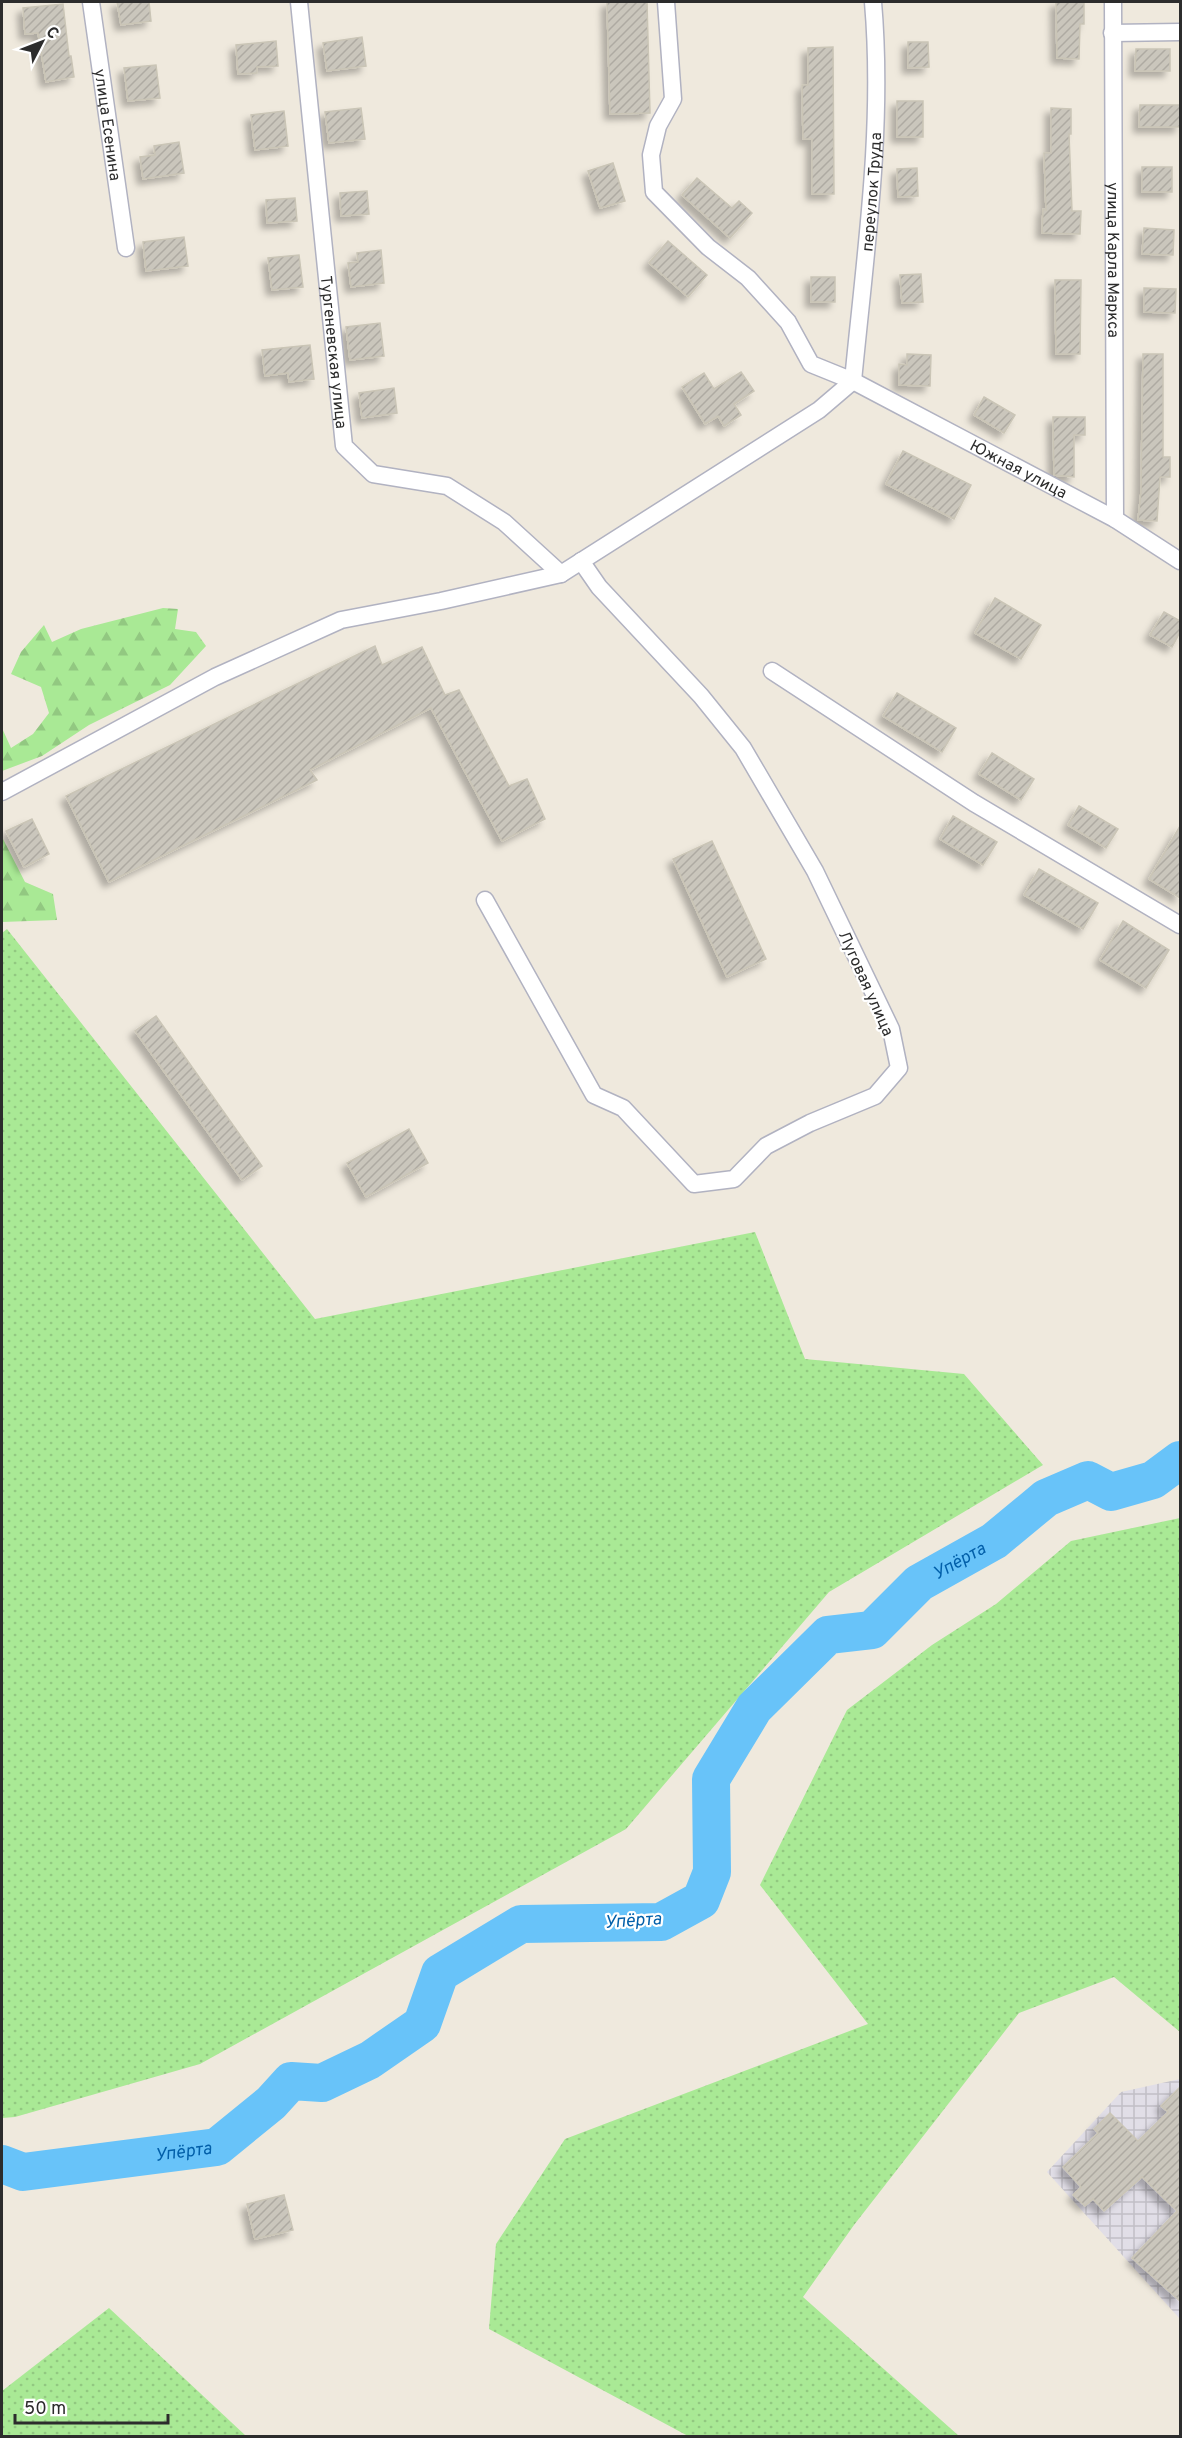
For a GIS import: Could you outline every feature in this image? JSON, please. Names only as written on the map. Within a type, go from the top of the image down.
[{"type":"street","name":"улица Есенина","points":[[91,2],[126,248]]},
{"type":"street","name":"Тургеневская улица","points":[[299,2],[344,446],[373,474],[447,486],[504,522],[561,574]]},
{"type":"street","name":"Южная улица","points":[[666,2],[673,99],[658,126],[651,155],[654,192],[708,247],[756,287],[788,322],[811,364],[853,381],[1115,519],[1180,561]]},
{"type":"street","name":"переулок Труда","points":[[853,381],[873,169],[878,71],[873,2]]},
{"type":"street","name":"улица Карла Маркса","points":[[1113,2],[1115,519]]},
{"type":"street","points":[[1112,33],[1180,32]]},
{"type":"street","points":[[2,792],[215,677],[341,620],[441,601],[561,574],[819,410],[853,381]]},
{"type":"street","name":"Луговая улица","points":[[485,900],[594,1095],[623,1108],[694,1184],[734,1179],[766,1146],[810,1123],[875,1096],[899,1068],[891,1029],[815,871],[743,748],[701,696],[599,587],[581,561]]},
{"type":"street","points":[[772,671],[974,803],[1180,925]]},
{"type":"shaded area","points":[[1180,2079],[1180,2319],[1047,2172],[1121,2092]]},
{"type":"green space","points":[[163,608],[178,609],[175,629],[196,632],[206,646],[170,685],[89,725],[42,756],[2,771],[2,728],[11,748],[33,734],[49,713],[41,687],[11,674],[21,652],[44,625],[52,642],[81,629]]},
{"type":"green space","points":[[2,837],[25,882],[53,894],[57,920],[2,922]]},
{"type":"green space","points":[[7,929],[315,1319],[755,1232],[805,1359],[964,1374],[1043,1465],[829,1592],[626,1829],[200,2064],[15,2117],[2,2118],[2,933]]},
{"type":"green space","points":[[1180,1518],[1180,2032],[1114,1977],[1019,2013],[854,2225],[803,2297],[959,2436],[688,2436],[489,2329],[496,2244],[565,2139],[868,2024],[760,1885],[847,1710],[932,1645],[996,1604],[1071,1541]]},
{"type":"green space","points":[[109,2308],[246,2436],[2,2436],[2,2391]]},
{"type":"building","points":[[117,2],[149,2],[151,21],[121,25]]},
{"type":"building","points":[[607,2],[647,2],[650,113],[610,114]]},
{"type":"building","points":[[1056,2],[1084,2],[1084,24],[1080,24],[1079,59],[1057,58]]},
{"type":"building","points":[[63,4],[69,56],[71,56],[74,77],[46,82],[38,33],[25,34],[23,8]]},
{"type":"building","points":[[362,37],[366,66],[327,71],[323,43]]},
{"type":"building","points":[[276,41],[278,66],[257,67],[257,73],[238,74],[236,45]]},
{"type":"building","points":[[908,42],[928,42],[929,67],[908,68]]},
{"type":"building","points":[[833,47],[834,194],[812,194],[812,139],[803,139],[802,85],[808,85],[808,48]]},
{"type":"building","points":[[1136,49],[1170,49],[1170,71],[1135,71]]},
{"type":"building","points":[[156,65],[160,98],[128,101],[124,68]]},
{"type":"building","points":[[897,101],[923,101],[923,137],[897,137]]},
{"type":"building","points":[[1140,105],[1180,105],[1180,127],[1139,127]]},
{"type":"building","points":[[361,108],[365,139],[329,143],[325,112]]},
{"type":"building","points":[[1051,108],[1071,109],[1071,134],[1069,134],[1072,211],[1081,211],[1080,234],[1042,233],[1043,209],[1046,210],[1044,153],[1051,153]]},
{"type":"building","points":[[284,111],[288,146],[255,150],[251,115]]},
{"type":"building","points":[[179,142],[184,173],[143,179],[140,157],[155,155],[154,146]]},
{"type":"building","points":[[613,163],[625,201],[600,208],[588,171]]},
{"type":"building","points":[[1142,167],[1172,167],[1172,192],[1142,192]]},
{"type":"building","points":[[917,168],[918,196],[898,197],[897,169]]},
{"type":"building","points":[[697,178],[732,208],[739,201],[752,213],[730,238],[682,195]]},
{"type":"building","points":[[367,191],[369,214],[341,216],[340,193]]},
{"type":"building","points":[[295,198],[297,221],[267,223],[266,200]]},
{"type":"building","points":[[1144,228],[1174,230],[1173,255],[1142,254]]},
{"type":"building","points":[[184,237],[188,266],[146,271],[143,242]]},
{"type":"building","points":[[668,241],[707,275],[688,297],[649,263]]},
{"type":"building","points":[[381,250],[384,283],[351,287],[348,263],[358,262],[357,253]]},
{"type":"building","points":[[299,255],[303,287],[272,290],[268,258]]},
{"type":"building","points":[[921,274],[923,302],[902,303],[900,275]]},
{"type":"building","points":[[811,277],[835,277],[835,302],[811,302]]},
{"type":"building","points":[[1055,280],[1081,280],[1080,354],[1056,354]]},
{"type":"building","points":[[1144,288],[1176,289],[1175,313],[1144,312]]},
{"type":"building","points":[[380,323],[384,356],[350,360],[346,327]]},
{"type":"building","points":[[310,345],[314,379],[289,382],[288,373],[265,376],[262,350]]},
{"type":"building","points":[[907,354],[931,355],[930,386],[899,385],[899,364],[907,365]]},
{"type":"building","points":[[1143,354],[1163,354],[1163,457],[1170,457],[1170,477],[1160,477],[1157,521],[1138,520],[1141,492]]},
{"type":"building","points":[[741,372],[754,391],[734,404],[741,415],[724,426],[718,416],[705,424],[682,387],[704,373],[714,389]]},
{"type":"building","points":[[394,388],[397,413],[362,418],[359,393]]},
{"type":"building","points":[[984,397],[1015,415],[1004,433],[974,415]]},
{"type":"building","points":[[1053,417],[1085,417],[1085,435],[1074,435],[1074,477],[1054,475]]},
{"type":"building","points":[[903,451],[971,485],[954,519],[886,484]]},
{"type":"building","points":[[995,598],[1041,625],[1021,659],[975,633]]},
{"type":"building","points":[[1164,612],[1180,621],[1180,632],[1172,647],[1150,635]]},
{"type":"building","points":[[375,646],[382,665],[422,647],[445,695],[459,690],[509,786],[527,779],[545,819],[502,841],[431,708],[310,770],[317,780],[109,882],[66,796]]},
{"type":"building","points":[[897,693],[956,728],[942,752],[883,716]]},
{"type":"building","points":[[992,753],[1034,779],[1021,800],[979,774]]},
{"type":"building","points":[[1079,806],[1118,829],[1106,848],[1068,825]]},
{"type":"building","points":[[953,816],[997,842],[983,865],[940,839]]},
{"type":"building","points":[[32,819],[49,854],[24,867],[6,831]]},
{"type":"building","points":[[1180,826],[1180,898],[1149,879]]},
{"type":"building","points":[[712,841],[766,959],[727,977],[673,859]]},
{"type":"building","points":[[1039,869],[1098,903],[1083,929],[1024,895]]},
{"type":"building","points":[[1123,921],[1169,950],[1146,988],[1100,960]]},
{"type":"building","points":[[156,1016],[262,1166],[242,1180],[135,1031]]},
{"type":"building","points":[[409,1129],[428,1163],[366,1197],[347,1163]]},
{"type":"building","points":[[1180,2087],[1180,2301],[1132,2258],[1177,2211],[1142,2177],[1104,2211],[1093,2199],[1085,2206],[1073,2195],[1081,2187],[1063,2167],[1098,2133],[1094,2129],[1110,2113],[1138,2141],[1168,2112],[1161,2106]]},
{"type":"building","points":[[284,2195],[293,2230],[255,2239],[247,2204]]},
{"type":"waterway","name":"Упёрта","points":[[2,2164],[23,2172],[217,2147],[271,2103],[291,2081],[322,2083],[370,2060],[422,2024],[440,1973],[521,1924],[661,1922],[701,1900],[712,1872],[711,1779],[754,1708],[828,1635],[872,1630],[919,1583],[994,1541],[1046,1498],[1088,1480],[1111,1492],[1153,1480],[1180,1460]]}]
